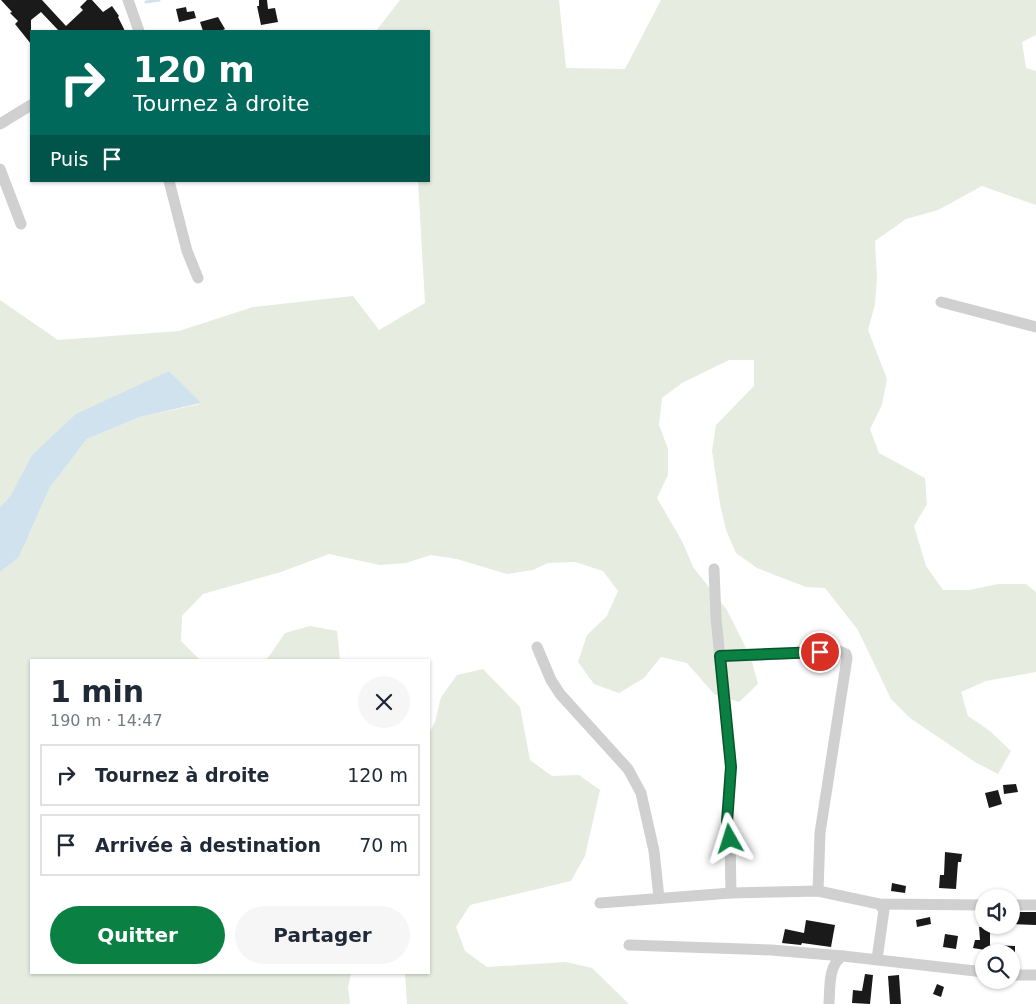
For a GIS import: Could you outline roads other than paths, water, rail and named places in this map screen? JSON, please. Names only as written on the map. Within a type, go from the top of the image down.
[{"type":"street","points":[[128,0],[139,30]]},
{"type":"street","points":[[0,124],[30,106]]},
{"type":"street","points":[[0,170],[21,224]]},
{"type":"street","points":[[169,182],[188,251],[198,278]]},
{"type":"street","points":[[941,302],[1036,327]]},
{"type":"street","points":[[714,569],[731,767],[727,822],[730,839],[731,893]]},
{"type":"street","points":[[537,647],[551,680],[560,694],[628,769],[641,793],[654,851],[659,898]]},
{"type":"street","points":[[720,656],[839,651],[846,654],[847,658],[820,834],[818,892]]},
{"type":"street","points":[[600,903],[731,893],[818,892],[879,904],[975,905]]},
{"type":"street","points":[[877,960],[884,910],[879,904]]},
{"type":"street","points":[[1020,905],[1036,905]]},
{"type":"street","points":[[630,945],[771,950],[975,971]]},
{"type":"street","points":[[829,1004],[833,966],[843,956]]},
{"type":"street","points":[[1020,975],[1036,975]]},
{"type":"water","points":[[169,371],[201,403],[140,417],[87,439],[50,487],[19,557],[0,572],[0,507],[10,497],[32,455],[76,414]]},
{"type":"waterway","points":[[146,2],[159,0]]}]
